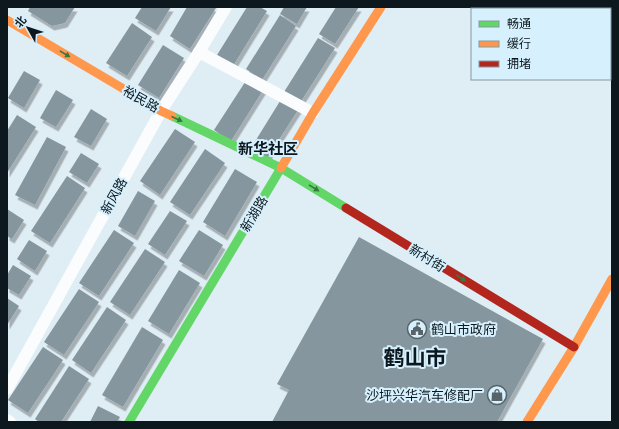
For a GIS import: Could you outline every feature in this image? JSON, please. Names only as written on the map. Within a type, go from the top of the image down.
[{"type":"street","name":"新风路","points":[[7,388],[161,111],[226,7]]},
{"type":"street","name":"新湖路","points":[[129,422],[313,113],[381,7]]},
{"type":"street","name":"裕民路","points":[[7,20],[161,111],[281,168]]},
{"type":"street","points":[[199,52],[313,113]]},
{"type":"street","name":"新村街","points":[[281,168],[574,347]]},
{"type":"street","points":[[527,422],[574,347],[612,279]]},
{"type":"building","points":[[30,7],[75,7],[65,23],[52,26],[28,11]]},
{"type":"building","points":[[142,7],[171,7],[156,31],[135,18]]},
{"type":"building","points":[[187,7],[216,8],[190,49],[170,36]]},
{"type":"building","points":[[247,7],[260,7],[267,11],[233,66],[217,55]]},
{"type":"building","points":[[284,7],[307,7],[297,24],[280,14]]},
{"type":"building","points":[[336,7],[359,7],[335,44],[319,34]]},
{"type":"building","points":[[280,15],[296,26],[262,80],[246,69]]},
{"type":"building","points":[[132,23],[152,37],[127,76],[106,63]]},
{"type":"building","points":[[318,38],[335,48],[300,103],[302,104],[267,158],[251,148]]},
{"type":"building","points":[[163,45],[184,58],[159,98],[138,85]]},
{"type":"building","points":[[24,71],[40,80],[24,108],[8,98]]},
{"type":"building","points":[[249,76],[265,87],[231,141],[214,130]]},
{"type":"building","points":[[56,90],[73,100],[56,127],[40,118]]},
{"type":"building","points":[[91,109],[107,119],[91,146],[74,137]]},
{"type":"building","points":[[17,115],[36,127],[7,173],[7,131]]},
{"type":"building","points":[[175,129],[195,142],[160,195],[140,181]]},
{"type":"building","points":[[47,137],[66,147],[35,205],[15,195]]},
{"type":"building","points":[[205,149],[225,163],[190,215],[170,202]]},
{"type":"building","points":[[81,153],[99,164],[87,183],[69,172]]},
{"type":"building","points":[[235,169],[257,182],[225,236],[203,222]]},
{"type":"building","points":[[67,176],[85,188],[50,243],[31,231]]},
{"type":"building","points":[[138,191],[155,201],[135,236],[118,226]]},
{"type":"building","points":[[7,209],[24,220],[12,239],[7,236]]},
{"type":"building","points":[[170,211],[187,221],[165,255],[148,244]]},
{"type":"building","points":[[114,230],[134,243],[99,296],[79,283]]},
{"type":"building","points":[[199,230],[223,245],[204,276],[179,261]]},
{"type":"building","name":"鹤山市政府","points":[[359,237],[543,339],[497,422],[272,422],[289,390],[277,384]]},
{"type":"building","points":[[29,240],[47,251],[35,271],[17,259]]},
{"type":"building","points":[[145,249],[165,262],[130,315],[110,302]]},
{"type":"building","points":[[13,265],[31,276],[19,295],[7,288],[7,275]]},
{"type":"building","points":[[179,270],[200,283],[169,334],[148,321]]},
{"type":"building","points":[[79,289],[99,302],[64,355],[44,342]]},
{"type":"building","points":[[7,298],[19,306],[7,325]]},
{"type":"building","points":[[107,307],[126,320],[91,373],[72,360]]},
{"type":"building","points":[[142,327],[163,340],[123,407],[102,395]]},
{"type":"building","points":[[43,347],[63,360],[28,413],[8,400]]},
{"type":"building","points":[[69,366],[89,379],[61,422],[39,422],[35,419]]},
{"type":"building","points":[[98,406],[120,417],[117,422],[90,422]]},
{"type":"traffic: fast","points":[[172,116],[281,168],[346,208]]},
{"type":"traffic: fast","points":[[129,422],[281,168]]},
{"type":"traffic: slow","points":[[281,168],[313,113],[381,7]]},
{"type":"traffic: slow","points":[[7,20],[161,111],[172,116]]},
{"type":"traffic: slow","points":[[527,422],[574,347],[612,279]]},
{"type":"traffic: jam","points":[[346,208],[574,347]]},
{"type":"place","name":"鹤山市政府","points":[[417,329]]},
{"type":"place","name":"沙坪兴华汽车修配厂","points":[[497,395]]},
{"type":"district","name":"新华社区","points":[[268,149]]},
{"type":"district","name":"鹤山市","points":[[415,358]]}]
